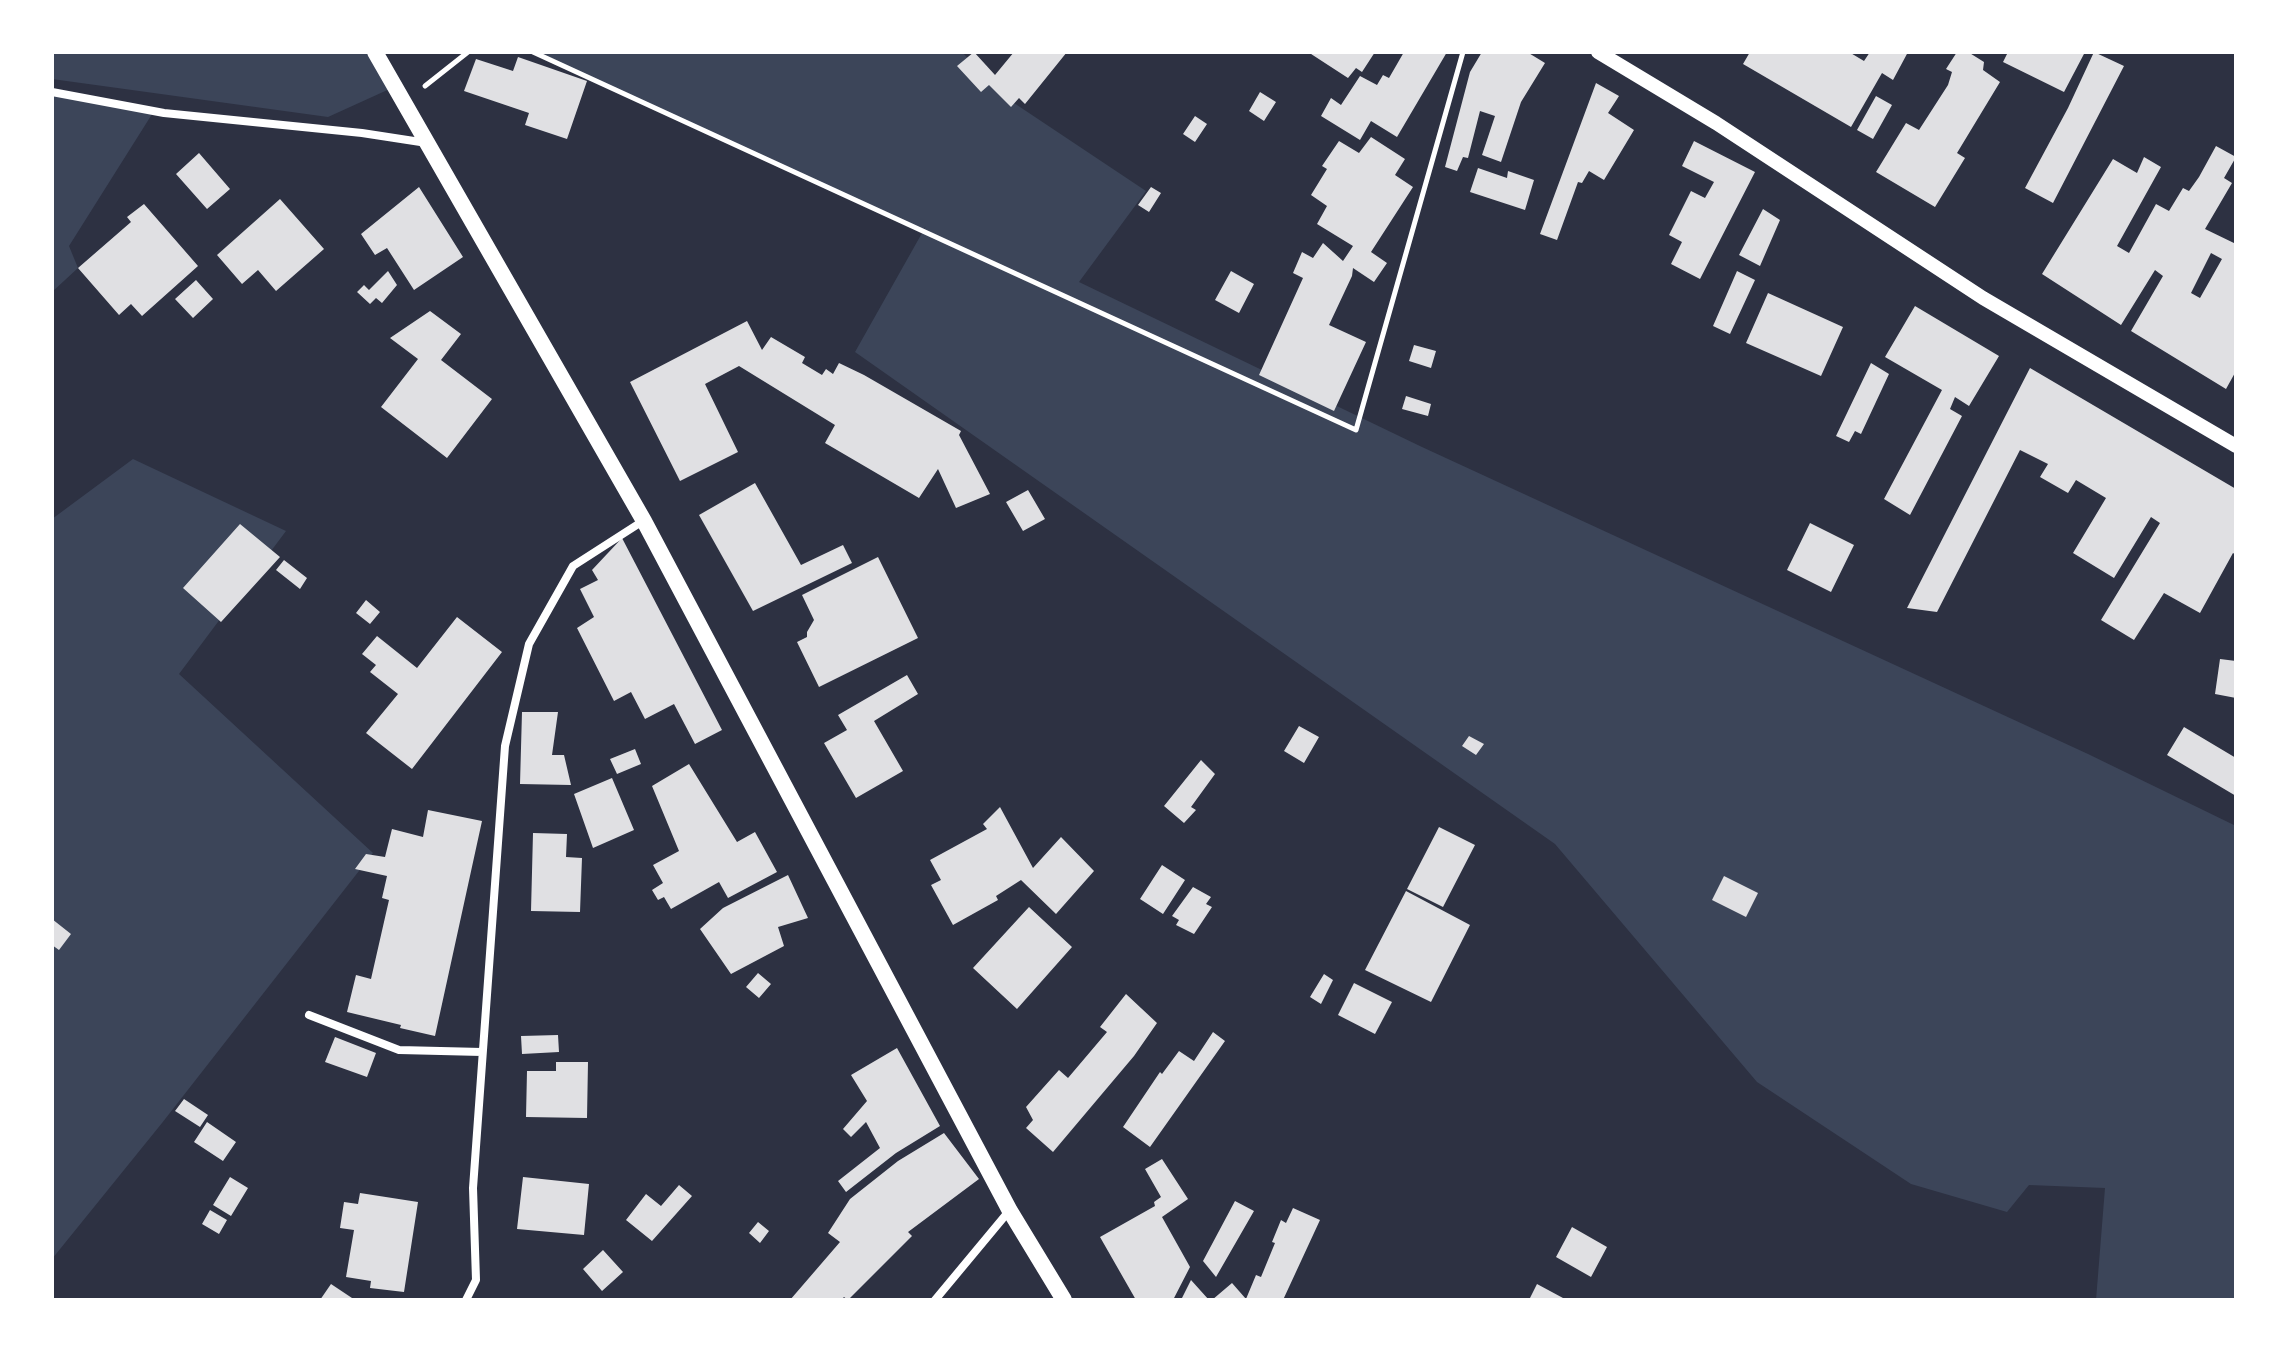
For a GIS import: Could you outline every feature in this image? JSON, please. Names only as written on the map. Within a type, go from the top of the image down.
[{"type":"main road","points":[[375,52],[644,521],[1010,1211],[1064,1300]]},
{"type":"street","points":[[1598,52],[1716,123],[1983,298],[2236,446]]},
{"type":"street","points":[[52,92],[164,113],[362,133],[428,143]]},
{"type":"street","points":[[466,1300],[476,1280],[473,1188],[505,746],[529,644],[573,566],[644,521]]},
{"type":"street","points":[[309,1015],[399,1050],[482,1052]]},
{"type":"street","points":[[935,1300],[1010,1211]]},
{"type":"path","points":[[403,103],[468,52]]},
{"type":"path","points":[[533,52],[1356,430],[1463,52]]},
{"type":"shaded area","points":[[52,52],[375,52],[394,87],[328,117],[52,79]]},
{"type":"shaded area","points":[[533,52],[962,52],[1002,95],[1146,191],[1079,282],[1422,447],[2088,754],[2236,826],[2236,1300],[2096,1300],[2105,1188],[2029,1185],[2007,1212],[1911,1184],[1757,1082],[1555,844],[855,352],[926,226],[922,231]]},
{"type":"shaded area","points":[[52,92],[154,111],[69,246],[78,268],[52,292]]},
{"type":"shaded area","points":[[133,459],[286,531],[179,674],[373,853],[52,1259],[52,519]]},
{"type":"building","points":[[974,52],[995,75],[1014,52],[1067,52],[1025,104],[1019,98],[1011,107],[989,85],[981,92],[957,66]]},
{"type":"building","points":[[1308,52],[1375,52],[1362,72],[1356,68],[1348,78]]},
{"type":"building","points":[[1404,52],[1447,52],[1397,137],[1371,121],[1360,140],[1321,116],[1331,98],[1341,105],[1360,76],[1377,85],[1383,75],[1389,78]]},
{"type":"building","points":[[1482,52],[1527,52],[1545,63],[1521,102],[1501,162],[1482,155],[1495,116],[1480,111],[1468,158],[1463,157],[1457,171],[1445,167],[1470,72]]},
{"type":"building","points":[[1750,52],[1849,52],[1864,61],[1870,52],[1908,52],[1893,80],[1882,73],[1851,127],[1743,64]]},
{"type":"building","points":[[1957,52],[1968,52],[1984,62],[1983,70],[2000,82],[1957,153],[1965,158],[1935,207],[1876,172],[1906,123],[1919,130],[1948,85],[1952,72],[1946,69]]},
{"type":"building","points":[[2008,52],[2085,52],[2064,92],[2003,62]]},
{"type":"building","points":[[2094,52],[2124,66],[2053,203],[2025,188]]},
{"type":"building","points":[[518,57],[587,81],[567,139],[525,125],[529,113],[464,91],[476,59],[513,71]]},
{"type":"building","points":[[1596,83],[1619,96],[1608,113],[1634,130],[1604,180],[1589,171],[1582,183],[1578,182],[1557,240],[1540,234]]},
{"type":"building","points":[[1260,92],[1276,102],[1264,121],[1249,111]]},
{"type":"building","points":[[1876,96],[1892,105],[1873,139],[1857,130]]},
{"type":"building","points":[[1195,116],[1207,124],[1195,142],[1183,134]]},
{"type":"building","points":[[1371,137],[1405,159],[1395,175],[1413,187],[1371,252],[1387,263],[1374,282],[1353,268],[1329,325],[1366,342],[1334,411],[1259,375],[1303,278],[1293,273],[1302,252],[1313,258],[1323,243],[1343,261],[1353,246],[1317,224],[1327,206],[1311,195],[1327,169],[1322,166],[1339,141],[1359,153]]},
{"type":"building","points":[[1694,141],[1755,172],[1700,279],[1671,264],[1682,242],[1669,235],[1691,191],[1705,198],[1714,182],[1682,166]]},
{"type":"building","points":[[2216,146],[2236,157],[2224,178],[2232,183],[2205,229],[2236,244],[2236,371],[2226,389],[2131,331],[2163,276],[2155,270],[2121,325],[2042,274],[2113,159],[2137,173],[2144,157],[2161,167],[2117,246],[2129,253],[2156,204],[2169,211],[2183,188],[2189,191]],"holes":[[[2211,253],[2222,259],[2200,298],[2191,293]]]},
{"type":"building","points":[[199,153],[230,189],[207,209],[176,174]]},
{"type":"building","points":[[1478,168],[1507,178],[1508,171],[1534,180],[1525,210],[1470,192]]},
{"type":"building","points":[[419,187],[463,257],[414,290],[387,248],[375,255],[361,234]]},
{"type":"building","points":[[1151,187],[1161,193],[1149,212],[1138,205]]},
{"type":"building","points":[[280,199],[324,249],[276,291],[258,270],[242,284],[217,255]]},
{"type":"building","points":[[144,204],[198,266],[142,316],[131,304],[119,315],[78,268],[131,222],[127,217]]},
{"type":"building","points":[[1763,209],[1780,220],[1760,266],[1739,255]]},
{"type":"building","points":[[388,271],[397,285],[382,303],[376,298],[370,304],[357,292],[364,285],[369,290]]},
{"type":"building","points":[[1231,271],[1254,284],[1239,313],[1215,300]]},
{"type":"building","points":[[1737,271],[1755,280],[1730,334],[1713,326]]},
{"type":"building","points":[[196,280],[213,299],[193,318],[175,299]]},
{"type":"building","points":[[1768,293],[1843,327],[1821,376],[1746,343]]},
{"type":"building","points":[[1915,306],[1999,356],[1969,406],[1955,397],[1950,409],[1962,416],[1910,515],[1884,499],[1942,390],[1885,357]]},
{"type":"building","points":[[430,311],[461,334],[441,360],[492,399],[447,458],[381,407],[418,359],[390,338]]},
{"type":"building","points":[[747,321],[762,350],[771,337],[805,357],[802,363],[822,375],[826,369],[833,374],[839,363],[961,431],[959,435],[990,494],[956,508],[938,469],[919,498],[825,443],[835,425],[739,366],[705,384],[738,452],[680,481],[630,382]]},
{"type":"building","points":[[1414,345],[1436,351],[1431,368],[1409,361]]},
{"type":"building","points":[[1871,363],[1889,374],[1861,434],[1855,431],[1849,442],[1836,436]]},
{"type":"building","points":[[2030,368],[2236,489],[2236,555],[2233,553],[2200,613],[2164,593],[2134,640],[2101,620],[2160,523],[2151,517],[2114,578],[2073,553],[2106,498],[2076,480],[2068,493],[2040,477],[2048,464],[2020,450],[1937,612],[1907,608]]},
{"type":"building","points":[[1406,396],[1431,404],[1428,416],[1402,409]]},
{"type":"building","points":[[755,483],[801,565],[843,545],[852,563],[753,611],[699,515]]},
{"type":"building","points":[[1028,490],[1045,519],[1023,531],[1006,502]]},
{"type":"building","points":[[1810,523],[1854,545],[1831,592],[1787,570]]},
{"type":"building","points":[[240,524],[280,557],[221,622],[183,588]]},
{"type":"building","points":[[622,538],[722,730],[695,744],[674,704],[645,719],[631,692],[614,701],[577,628],[594,617],[580,589],[598,580],[592,570]]},
{"type":"building","points":[[878,557],[918,638],[819,687],[797,642],[807,637],[814,620],[802,595]]},
{"type":"building","points":[[284,560],[307,578],[300,589],[276,570]]},
{"type":"building","points":[[366,600],[380,612],[370,624],[356,613]]},
{"type":"building","points":[[457,617],[502,652],[412,769],[366,733],[398,694],[370,672],[376,665],[362,654],[377,636],[417,668]]},
{"type":"building","points":[[2220,659],[2236,661],[2236,698],[2215,694]]},
{"type":"building","points":[[907,675],[918,694],[874,721],[903,771],[856,798],[824,743],[847,730],[838,715]]},
{"type":"building","points":[[522,712],[558,712],[552,755],[564,755],[571,785],[520,784]]},
{"type":"building","points":[[1299,726],[1319,737],[1304,763],[1284,751]]},
{"type":"building","points":[[2184,727],[2236,758],[2236,796],[2167,755]]},
{"type":"building","points":[[1469,736],[1484,744],[1476,755],[1462,746]]},
{"type":"building","points":[[635,749],[641,764],[617,774],[610,759]]},
{"type":"building","points":[[1201,760],[1215,774],[1191,807],[1196,810],[1184,823],[1164,806]]},
{"type":"building","points":[[689,764],[737,842],[755,832],[777,872],[728,898],[719,882],[671,909],[664,897],[658,900],[652,890],[663,883],[653,865],[679,851],[652,786]]},
{"type":"building","points":[[612,778],[634,830],[593,848],[574,794]]},
{"type":"building","points":[[1000,807],[1033,868],[1061,837],[1094,871],[1056,914],[1021,880],[996,896],[998,900],[953,925],[931,885],[941,880],[930,860],[987,829],[983,824]]},
{"type":"building","points":[[428,810],[482,821],[435,1036],[347,1012],[356,975],[371,979],[389,900],[382,898],[387,876],[355,869],[366,854],[385,857],[392,829],[423,837]]},
{"type":"building","points":[[1439,827],[1475,845],[1443,907],[1407,889]]},
{"type":"building","points":[[533,833],[567,834],[566,857],[582,858],[580,912],[531,911]]},
{"type":"building","points":[[1162,865],[1185,880],[1163,914],[1140,899]]},
{"type":"building","points":[[788,875],[808,918],[778,927],[784,946],[731,974],[700,929],[723,908]]},
{"type":"building","points":[[1724,876],[1758,893],[1746,917],[1712,900]]},
{"type":"building","points":[[1193,887],[1211,897],[1206,904],[1212,907],[1194,934],[1176,925],[1179,920],[1172,916]]},
{"type":"building","points":[[1406,891],[1470,925],[1431,1002],[1365,970]]},
{"type":"building","points":[[1029,907],[1072,947],[1017,1009],[973,968]]},
{"type":"building","points":[[52,919],[71,934],[59,950],[52,945]]},
{"type":"building","points":[[758,973],[771,984],[759,998],[746,987]]},
{"type":"building","points":[[1324,974],[1333,980],[1321,1004],[1310,997]]},
{"type":"building","points":[[1354,983],[1392,1002],[1375,1034],[1338,1015]]},
{"type":"building","points":[[1126,994],[1157,1023],[1134,1056],[1053,1152],[1026,1128],[1033,1120],[1026,1107],[1059,1070],[1068,1078],[1107,1032],[1100,1027]]},
{"type":"building","points":[[1213,1032],[1225,1041],[1150,1147],[1123,1127],[1160,1072],[1162,1074],[1179,1051],[1194,1061]]},
{"type":"building","points":[[558,1035],[559,1052],[522,1054],[521,1036]]},
{"type":"building","points":[[335,1037],[376,1053],[367,1077],[325,1062]]},
{"type":"building","points":[[897,1048],[940,1126],[896,1153],[846,1192],[838,1181],[880,1148],[866,1122],[851,1137],[843,1129],[867,1101],[851,1075]]},
{"type":"building","points":[[556,1062],[588,1062],[587,1118],[526,1117],[527,1071],[556,1071]]},
{"type":"building","points":[[184,1099],[208,1115],[200,1127],[175,1111]]},
{"type":"building","points":[[207,1122],[236,1142],[223,1161],[194,1142]]},
{"type":"building","points":[[944,1133],[979,1179],[908,1232],[912,1236],[848,1300],[844,1297],[841,1300],[790,1300],[840,1242],[828,1233],[850,1199],[898,1161]]},
{"type":"building","points":[[1162,1159],[1188,1199],[1162,1217],[1190,1267],[1173,1300],[1136,1300],[1100,1237],[1155,1206],[1154,1202],[1161,1197],[1145,1169]]},
{"type":"building","points":[[230,1177],[248,1188],[231,1216],[213,1205]]},
{"type":"building","points":[[523,1177],[589,1184],[584,1235],[517,1229]]},
{"type":"building","points":[[679,1185],[692,1196],[652,1241],[626,1220],[646,1194],[661,1206]]},
{"type":"building","points":[[360,1193],[418,1202],[404,1292],[370,1288],[371,1281],[346,1277],[354,1230],[340,1228],[344,1202],[358,1204]]},
{"type":"building","points":[[1235,1201],[1254,1211],[1216,1277],[1203,1261]]},
{"type":"building","points":[[1293,1208],[1320,1220],[1283,1300],[1212,1300],[1232,1283],[1246,1299],[1256,1275],[1261,1277],[1281,1220],[1286,1223]]},
{"type":"building","points":[[210,1210],[227,1220],[219,1234],[202,1224]]},
{"type":"building","points":[[758,1222],[769,1231],[760,1243],[749,1233]]},
{"type":"building","points":[[1572,1227],[1607,1247],[1591,1277],[1556,1257]]},
{"type":"building","points":[[603,1250],[623,1272],[602,1291],[583,1269]]},
{"type":"building","points":[[1191,1280],[1209,1300],[1181,1300]]},
{"type":"building","points":[[331,1284],[355,1300],[320,1300]]},
{"type":"building","points":[[1537,1284],[1563,1298],[1562,1300],[1529,1300]]}]
